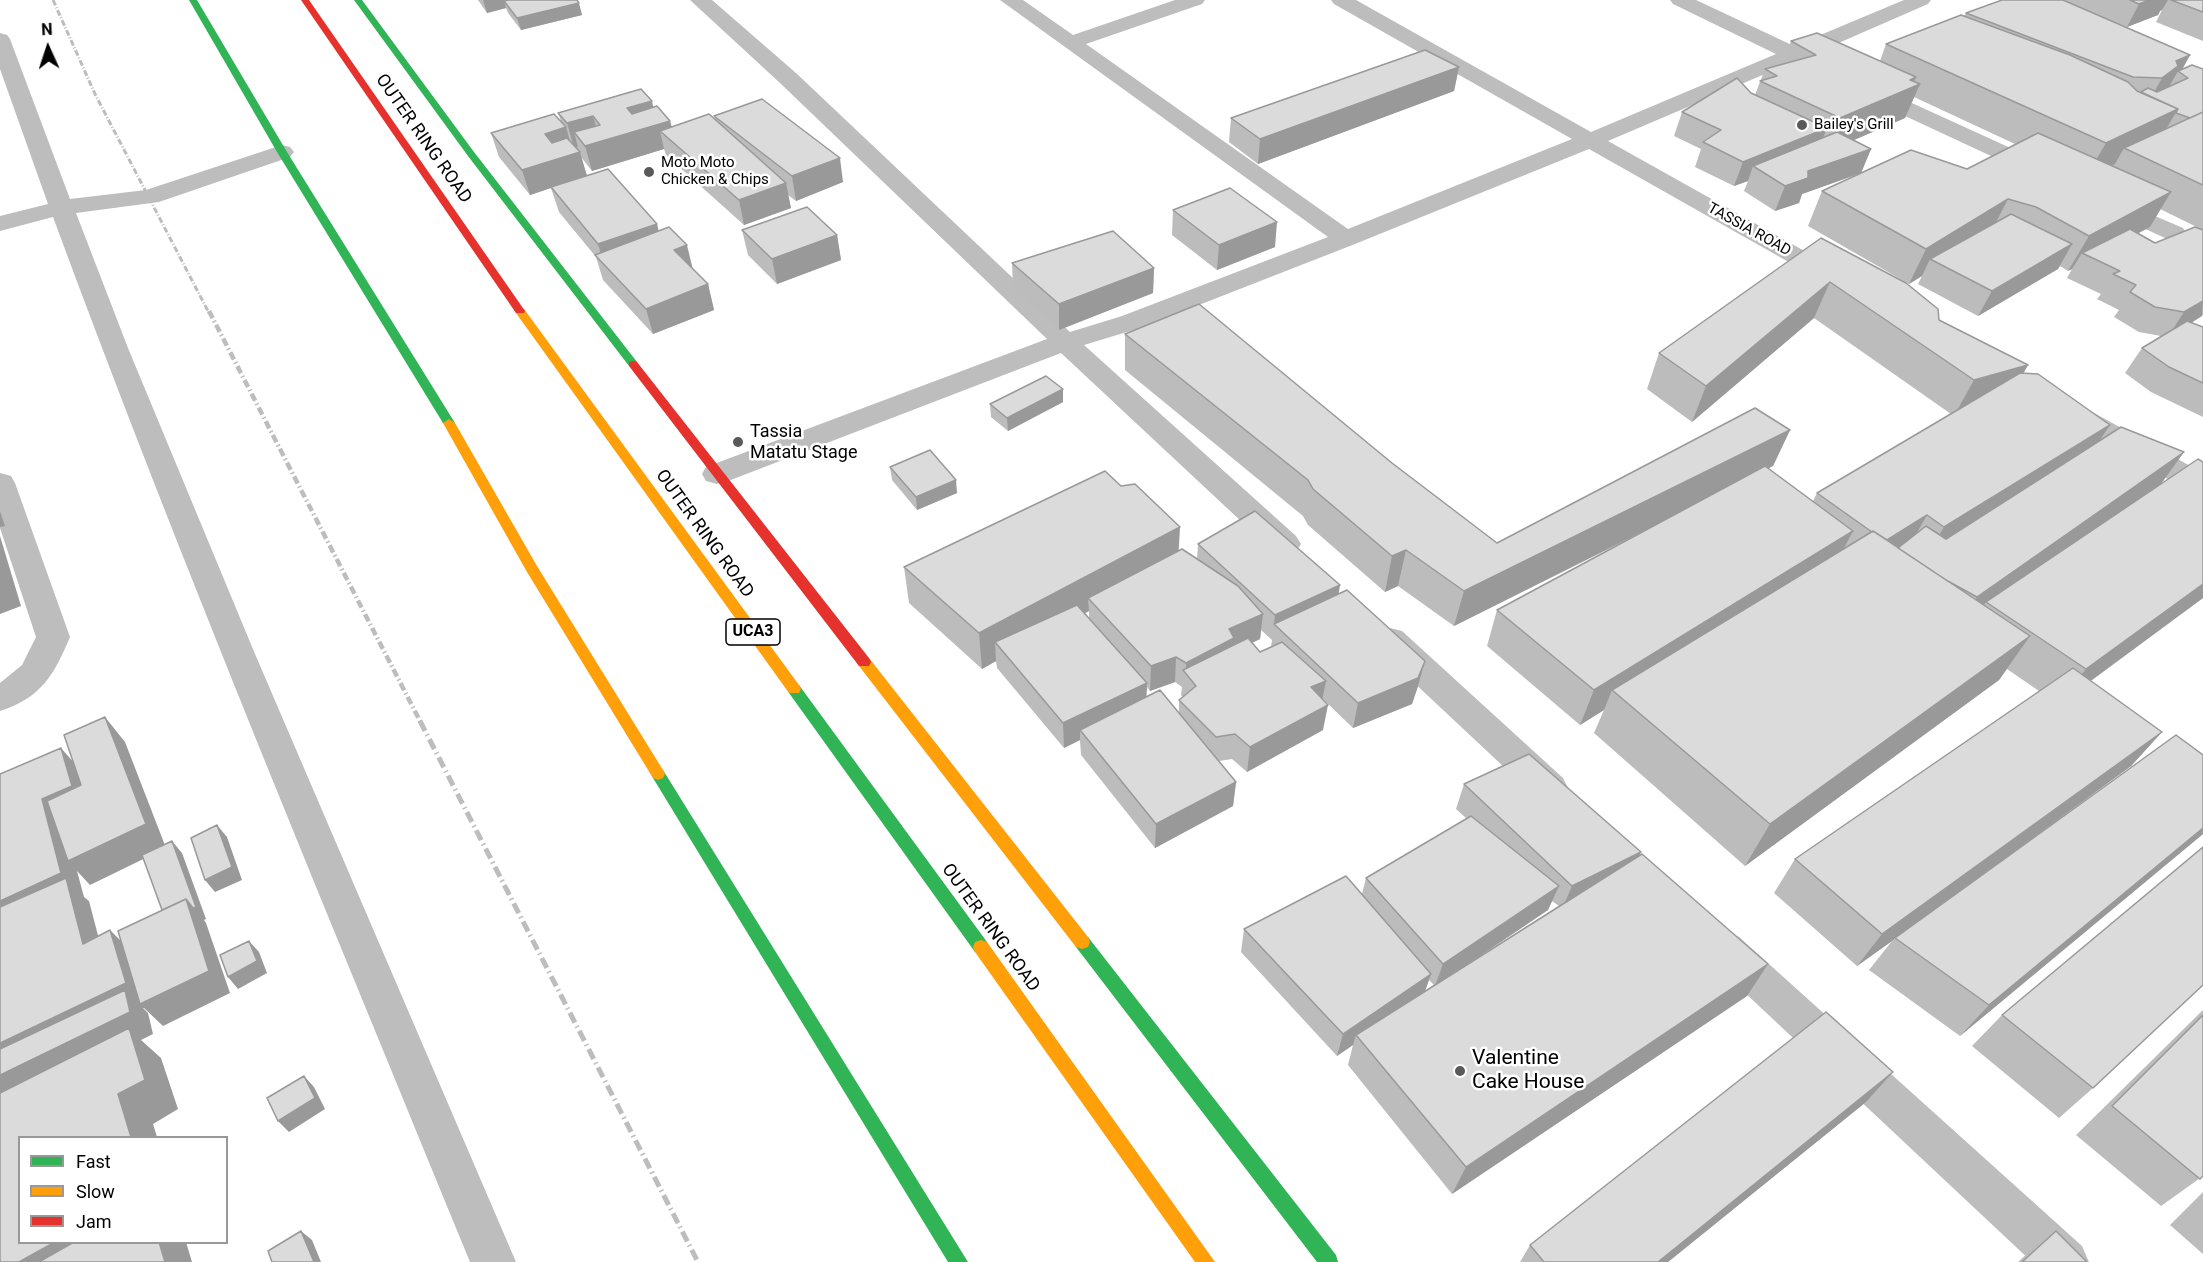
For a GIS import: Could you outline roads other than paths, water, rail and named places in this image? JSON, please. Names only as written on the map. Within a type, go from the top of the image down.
[{"type":"main road","points":[[193,0],[282,152],[442,411],[532,568],[959,1262]]},
{"type":"main road","name":"OUTER RING ROAD","points":[[305,0],[537,335],[881,807],[1206,1262]]},
{"type":"main road","points":[[358,0],[471,154],[717,474],[1329,1262]]},
{"type":"street","points":[[700,0],[788,78],[1065,342],[1311,568]]},
{"type":"street","points":[[1010,0],[1346,239]]},
{"type":"street","points":[[1070,43],[1195,0]]},
{"type":"street","name":"TASSIA ROAD","points":[[1341,0],[1849,286]]},
{"type":"street","points":[[1680,0],[1825,69]]},
{"type":"street","points":[[717,474],[1065,342],[1131,322],[1346,239],[1591,140],[1921,0]]},
{"type":"street","points":[[0,39],[60,208],[240,656],[493,1262]]},
{"type":"street","points":[[1846,79],[2057,179]]},
{"type":"street","points":[[0,224],[60,208],[150,197],[282,152]]},
{"type":"street","points":[[2089,194],[2174,233]]},
{"type":"street","points":[[2044,396],[2196,482]]},
{"type":"street","points":[[0,483],[53,637],[39,669],[20,690],[0,698]]},
{"type":"street","points":[[1372,624],[1574,810]]},
{"type":"street","points":[[1706,931],[2066,1262]]},
{"type":"railway","points":[[53,0],[95,94],[209,313]]},
{"type":"railway","points":[[209,311],[421,723]]},
{"type":"railway","points":[[420,721],[698,1262]]},
{"type":"place","name":"Bailey's Grill","points":[[1802,125]]},
{"type":"place","name":"Moto Moto Chicken & Chips","points":[[649,172]]},
{"type":"place","name":"Tassia Matatu Stage","points":[[738,442]]},
{"type":"place","name":"Valentine Cake House","points":[[1460,1071]]}]
